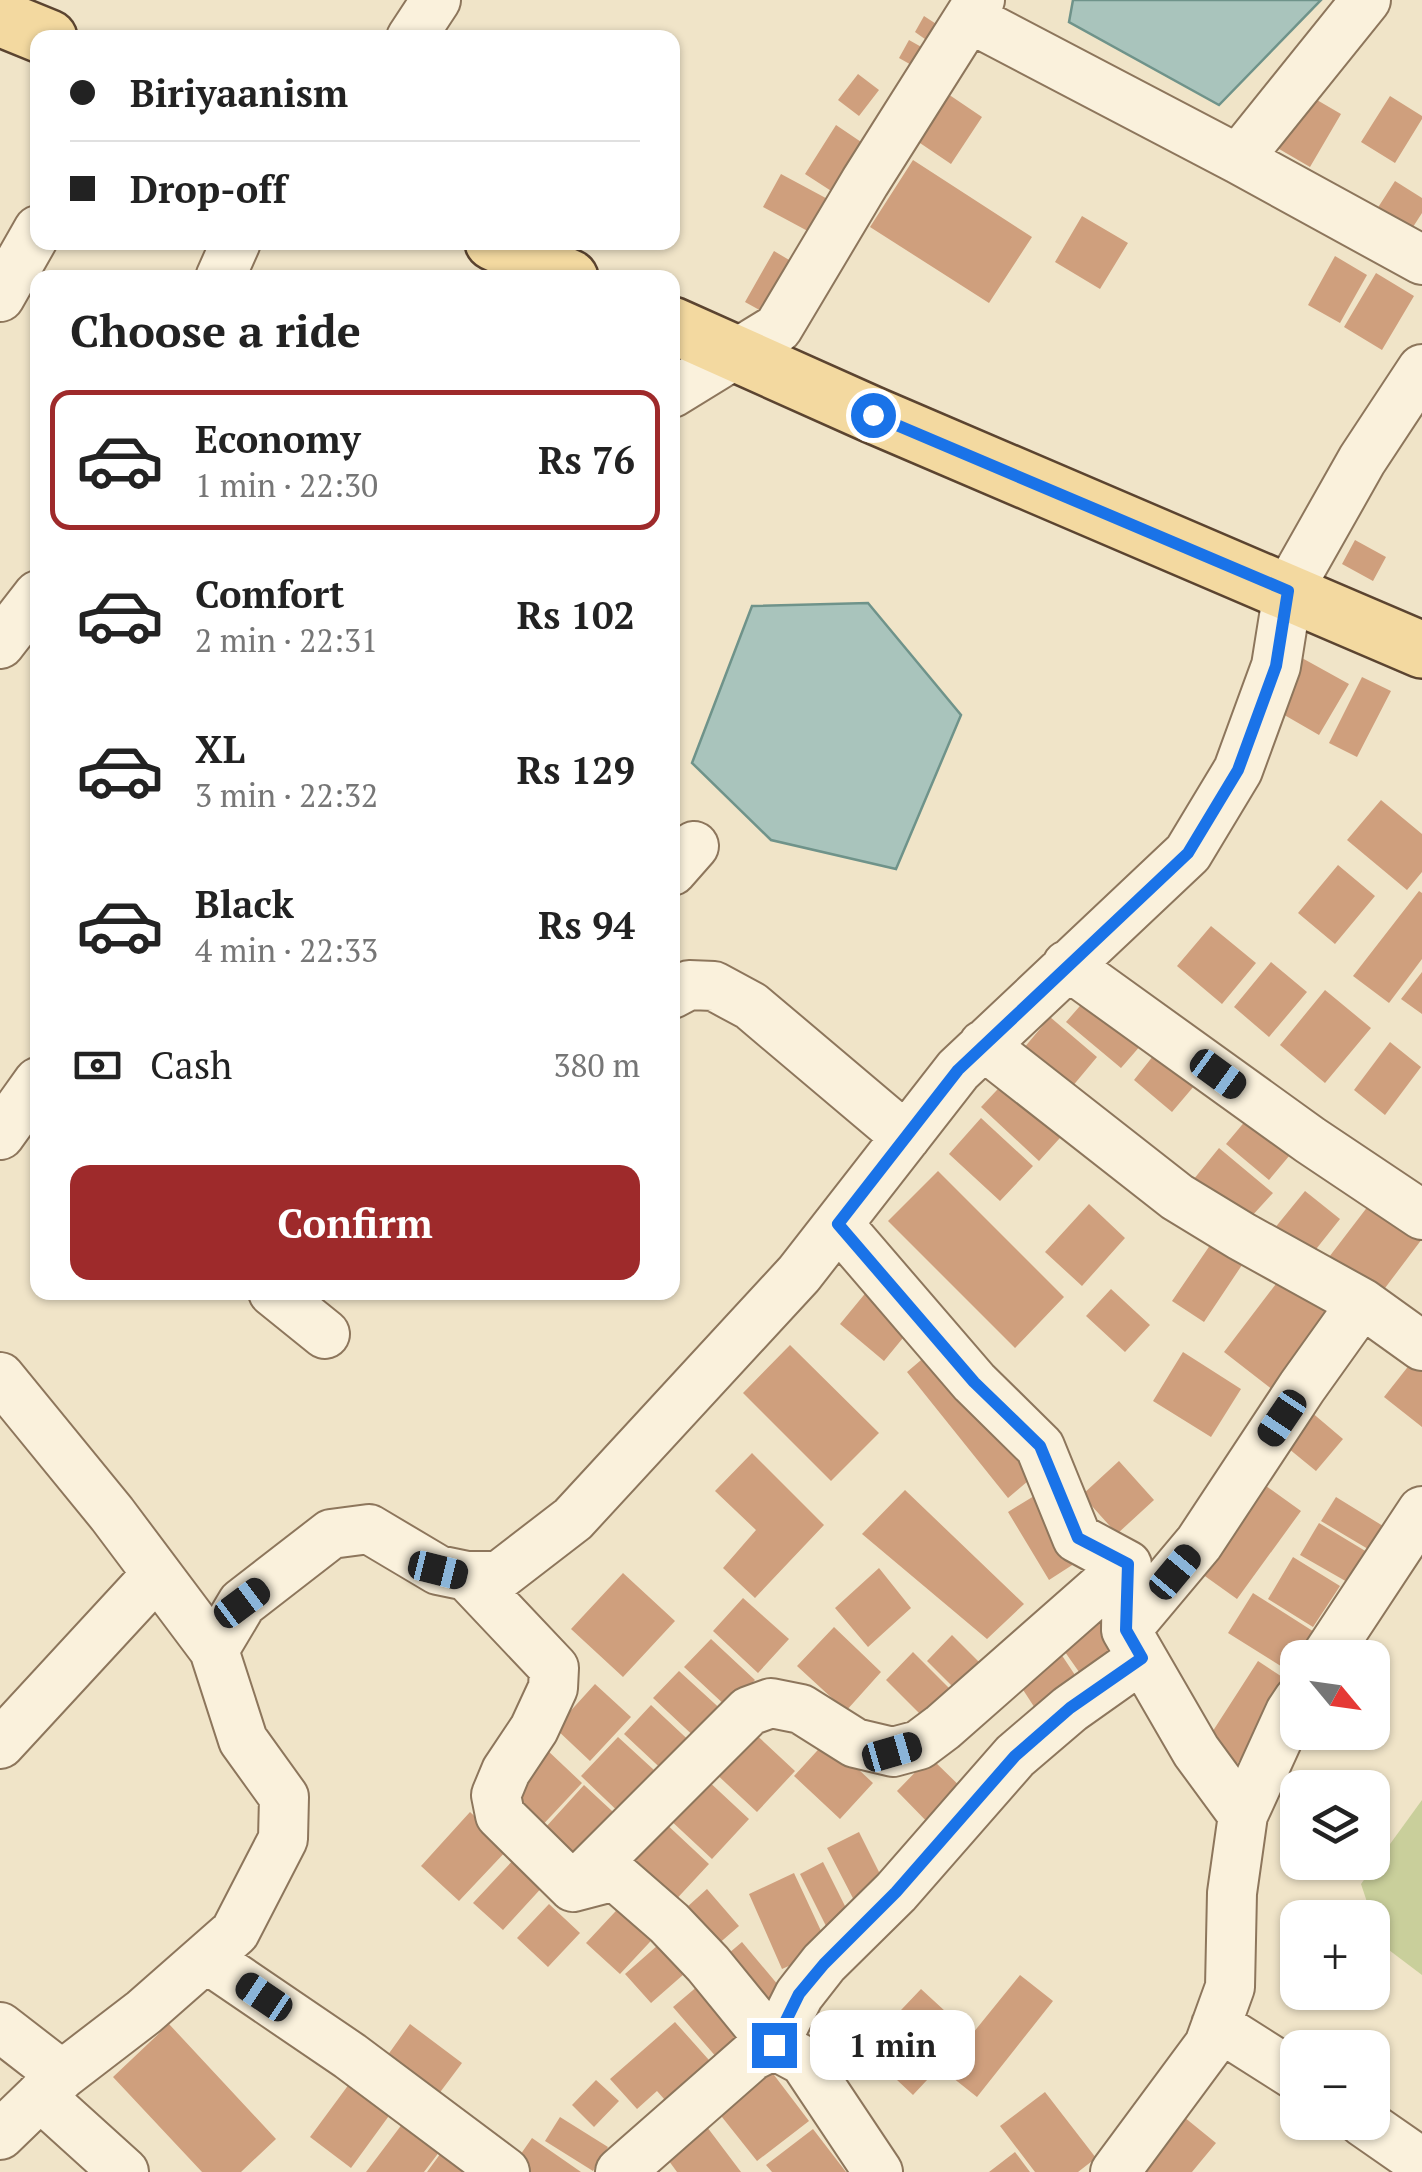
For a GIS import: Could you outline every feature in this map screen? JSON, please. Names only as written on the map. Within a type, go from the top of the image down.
[{"type":"main road","points":[[510,250],[553,270]]},
{"type":"main road","points":[[680,329],[1288,591],[1415,638]]},
{"type":"street","points":[[416,30],[436,0]]},
{"type":"street","points":[[1238,159],[1366,0]]},
{"type":"street","points":[[680,388],[778,328],[974,9],[1422,260]]},
{"type":"street","points":[[0,297],[30,244]]},
{"type":"street","points":[[214,1650],[242,1603],[331,1534],[368,1529],[438,1570],[466,1576],[499,1576],[573,1520],[800,1274],[958,1070],[1188,853],[1238,770],[1276,666],[1288,591],[1362,460],[1422,369]]},
{"type":"street","points":[[0,644],[30,605]]},
{"type":"street","points":[[1067,966],[1422,1215]]},
{"type":"street","points":[[680,990],[689,985],[714,986],[751,1006],[906,1137]]},
{"type":"street","points":[[983,1046],[1178,1198],[1362,1304],[1422,1346]]},
{"type":"street","points":[[838,1224],[974,1382],[1040,1446],[1078,1538],[1128,1564]]},
{"type":"street","points":[[283,1300],[326,1334]]},
{"type":"street","points":[[620,2172],[752,2056],[774,2045],[799,1994],[824,1964],[896,1892],[1015,1756],[1134,1644],[1302,1387],[1362,1304]]},
{"type":"street","points":[[0,1377],[112,1514],[214,1650],[243,1740],[284,1797],[283,1839],[235,1932],[51,2086],[0,2135]]},
{"type":"street","points":[[1338,1640],[1422,1510]]},
{"type":"street","points":[[1128,1564],[1134,1644],[1196,1750],[1244,1816]]},
{"type":"street","points":[[573,1887],[750,1712],[772,1703],[801,1709],[855,1743],[892,1752],[918,1745],[943,1728],[1128,1564]]},
{"type":"street","points":[[0,1744],[157,1574]]},
{"type":"street","points":[[466,1576],[554,1668],[546,1702],[496,1794],[500,1815],[573,1887]]},
{"type":"street","points":[[1125,2168],[1209,2044],[1230,1986],[1232,1894],[1244,1816],[1280,1735]]},
{"type":"street","points":[[573,1887],[614,1876],[669,1922],[774,2045],[804,2061],[878,2172]]},
{"type":"street","points":[[206,1958],[350,2056],[505,2172]]},
{"type":"street","points":[[1216,2024],[1280,2066]]},
{"type":"street","points":[[0,2027],[124,2172]]},
{"type":"street","points":[[1389,2140],[1422,2163]]},
{"type":"green space","points":[[1422,1800],[1422,1975],[1390,1951],[1390,1900],[1366,1900],[1361,1884],[1364,1880],[1390,1880],[1390,1844]]},
{"type":"water","points":[[1073,0],[1321,0],[1219,105],[1069,22]]},
{"type":"water","points":[[868,603],[961,715],[896,869],[771,840],[692,763],[752,606]]},
{"type":"building","points":[[924,16],[950,33],[939,49],[915,32]]},
{"type":"building","points":[[909,40],[932,53],[922,71],[899,58]]},
{"type":"building","points":[[858,74],[879,90],[859,116],[838,100]]},
{"type":"building","points":[[1305,93],[1341,114],[1310,167],[1274,146]]},
{"type":"building","points":[[948,94],[982,117],[951,164],[917,141]]},
{"type":"building","points":[[1390,96],[1422,116],[1395,163],[1361,142]]},
{"type":"building","points":[[836,125],[870,148],[839,196],[805,174]]},
{"type":"building","points":[[913,160],[1032,237],[989,303],[870,227]]},
{"type":"building","points":[[781,174],[835,203],[817,236],[763,207]]},
{"type":"building","points":[[1395,181],[1422,198],[1422,213],[1404,241],[1370,220]]},
{"type":"building","points":[[1082,216],[1128,243],[1100,289],[1055,262]]},
{"type":"building","points":[[774,251],[801,267],[772,317],[745,302]]},
{"type":"building","points":[[1335,256],[1367,275],[1340,323],[1308,305]]},
{"type":"building","points":[[1376,273],[1414,296],[1382,350],[1344,327]]},
{"type":"building","points":[[1355,540],[1386,557],[1373,581],[1342,564]]},
{"type":"building","points":[[1302,658],[1349,684],[1319,735],[1274,709]]},
{"type":"building","points":[[1362,677],[1391,691],[1357,757],[1329,743]]},
{"type":"building","points":[[1381,800],[1422,834],[1422,872],[1407,890],[1347,840]]},
{"type":"building","points":[[1338,865],[1375,896],[1335,944],[1298,913]]},
{"type":"building","points":[[1419,891],[1422,959],[1389,1003],[1353,976]]},
{"type":"building","points":[[1211,926],[1256,963],[1222,1004],[1177,966]]},
{"type":"building","points":[[1271,962],[1307,992],[1269,1037],[1234,1007]]},
{"type":"building","points":[[1422,972],[1422,1014],[1401,999]]},
{"type":"building","points":[[1325,990],[1371,1028],[1325,1083],[1280,1045]]},
{"type":"building","points":[[1093,991],[1148,1037],[1121,1068],[1066,1022]]},
{"type":"building","points":[[1050,1017],[1097,1057],[1066,1094],[1018,1055]]},
{"type":"building","points":[[1390,1042],[1421,1067],[1385,1115],[1354,1090]]},
{"type":"building","points":[[1161,1046],[1200,1079],[1172,1112],[1134,1080]]},
{"type":"building","points":[[1011,1075],[1069,1128],[1039,1161],[981,1107]]},
{"type":"building","points":[[1257,1107],[1300,1143],[1269,1180],[1226,1144]]},
{"type":"building","points":[[981,1118],[1033,1166],[1000,1201],[949,1154]]},
{"type":"building","points":[[1219,1148],[1273,1193],[1240,1229],[1181,1195]]},
{"type":"building","points":[[938,1171],[1064,1297],[1015,1348],[888,1221]]},
{"type":"building","points":[[1305,1191],[1340,1219],[1309,1258],[1274,1229]]},
{"type":"building","points":[[1375,1197],[1422,1233],[1422,1239],[1376,1300],[1326,1261]]},
{"type":"building","points":[[1089,1204],[1125,1238],[1082,1286],[1045,1252]]},
{"type":"building","points":[[1217,1235],[1248,1256],[1204,1322],[1172,1301]]},
{"type":"building","points":[[1282,1276],[1332,1315],[1273,1390],[1224,1352]]},
{"type":"building","points":[[1111,1289],[1150,1325],[1125,1352],[1086,1316]]},
{"type":"building","points":[[868,1290],[912,1327],[884,1361],[840,1324]]},
{"type":"building","points":[[790,1345],[879,1433],[831,1481],[743,1393]]},
{"type":"building","points":[[934,1349],[1035,1475],[1008,1498],[907,1372]]},
{"type":"building","points":[[1183,1352],[1241,1389],[1211,1437],[1153,1401]]},
{"type":"building","points":[[1414,1359],[1422,1365],[1422,1427],[1384,1397]]},
{"type":"building","points":[[1310,1411],[1343,1439],[1316,1471],[1283,1444]]},
{"type":"building","points":[[752,1453],[824,1525],[755,1598],[723,1568],[756,1530],[715,1491]]},
{"type":"building","points":[[1119,1461],[1154,1500],[1117,1534],[1082,1495]]},
{"type":"building","points":[[1266,1486],[1301,1511],[1237,1599],[1202,1574]]},
{"type":"building","points":[[905,1490],[1024,1604],[987,1639],[862,1534]]},
{"type":"building","points":[[1039,1493],[1080,1560],[1049,1580],[1008,1512]]},
{"type":"building","points":[[1336,1497],[1383,1526],[1368,1549],[1321,1521]]},
{"type":"building","points":[[1319,1523],[1367,1552],[1349,1583],[1300,1555]]},
{"type":"building","points":[[1293,1557],[1340,1586],[1313,1627],[1268,1599]]},
{"type":"building","points":[[879,1568],[911,1608],[868,1647],[835,1608]]},
{"type":"building","points":[[623,1573],[675,1621],[623,1677],[571,1629]]},
{"type":"building","points":[[1253,1593],[1319,1635],[1316,1640],[1280,1640],[1280,1666],[1228,1633]]},
{"type":"building","points":[[743,1598],[789,1639],[758,1673],[713,1631]]},
{"type":"building","points":[[1103,1611],[1135,1658],[1091,1689],[1058,1642]]},
{"type":"building","points":[[834,1627],[881,1672],[846,1711],[797,1666]]},
{"type":"building","points":[[952,1635],[982,1665],[957,1691],[927,1661]]},
{"type":"building","points":[[711,1639],[755,1680],[728,1708],[684,1667]]},
{"type":"building","points":[[1057,1648],[1087,1693],[1044,1722],[1014,1676]]},
{"type":"building","points":[[913,1652],[960,1699],[933,1727],[886,1680]]},
{"type":"building","points":[[1258,1661],[1280,1675],[1280,1698],[1232,1772],[1200,1751]]},
{"type":"building","points":[[679,1671],[726,1714],[700,1742],[653,1698]]},
{"type":"building","points":[[595,1684],[631,1717],[590,1761],[555,1728]]},
{"type":"building","points":[[651,1705],[697,1748],[670,1777],[624,1734]]},
{"type":"building","points":[[750,1729],[795,1771],[757,1812],[712,1770]]},
{"type":"building","points":[[618,1737],[666,1781],[628,1821],[581,1776]]},
{"type":"building","points":[[827,1740],[873,1783],[840,1819],[794,1776]]},
{"type":"building","points":[[546,1749],[582,1783],[537,1831],[501,1797]]},
{"type":"building","points":[[930,1757],[971,1797],[937,1832],[897,1791]]},
{"type":"building","points":[[705,1778],[749,1819],[712,1859],[668,1818]]},
{"type":"building","points":[[584,1785],[625,1823],[576,1877],[535,1839]]},
{"type":"building","points":[[470,1812],[509,1848],[459,1901],[421,1866]]},
{"type":"building","points":[[662,1820],[709,1864],[670,1906],[623,1862]]},
{"type":"building","points":[[859,1832],[889,1892],[858,1908],[827,1848]]},
{"type":"building","points":[[517,1856],[546,1883],[503,1930],[473,1903]]},
{"type":"building","points":[[823,1862],[851,1918],[828,1930],[800,1874]]},
{"type":"building","points":[[794,1873],[829,1948],[782,1969],[749,1894]]},
{"type":"building","points":[[707,1889],[739,1926],[708,1953],[676,1917]]},
{"type":"building","points":[[628,1898],[662,1929],[620,1974],[586,1943]]},
{"type":"building","points":[[549,1904],[580,1933],[548,1967],[517,1938]]},
{"type":"building","points":[[666,1938],[692,1967],[651,2003],[625,1974]]},
{"type":"building","points":[[742,1942],[789,1998],[764,2021],[715,1965]]},
{"type":"building","points":[[1020,1975],[1053,2001],[977,2097],[943,2070]]},
{"type":"building","points":[[705,1980],[755,2038],[724,2066],[673,2007]]},
{"type":"building","points":[[921,1989],[970,2034],[913,2095],[864,2049]]},
{"type":"building","points":[[675,2022],[717,2069],[672,2108],[657,2091],[637,2109],[610,2079]]},
{"type":"building","points":[[169,2024],[276,2139],[241,2172],[202,2172],[113,2077]]},
{"type":"building","points":[[410,2024],[462,2063],[432,2103],[380,2066]]},
{"type":"building","points":[[771,2071],[809,2121],[757,2161],[718,2112]]},
{"type":"building","points":[[358,2072],[399,2102],[351,2168],[310,2137]]},
{"type":"building","points":[[596,2080],[619,2101],[594,2127],[572,2105]]},
{"type":"building","points":[[1045,2092],[1096,2158],[1078,2172],[1035,2172],[1000,2126]]},
{"type":"building","points":[[698,2115],[741,2172],[677,2172],[658,2146]]},
{"type":"building","points":[[560,2117],[608,2147],[593,2171],[545,2141]]},
{"type":"building","points":[[1184,2117],[1216,2143],[1192,2172],[1140,2172]]},
{"type":"building","points":[[406,2119],[443,2147],[424,2172],[366,2172]]},
{"type":"building","points":[[813,2129],[846,2172],[772,2172],[766,2165]]},
{"type":"building","points":[[532,2138],[581,2172],[518,2172],[511,2168]]},
{"type":"building","points":[[446,2146],[480,2172],[427,2172]]},
{"type":"building","points":[[1015,2152],[1030,2172],[989,2172]]},
{"type":"route","points":[[774,2045],[799,1994],[824,1964],[896,1892],[1015,1756],[1070,1708],[1142,1658],[1126,1630],[1128,1564],[1078,1538],[1040,1446],[974,1382],[838,1224],[958,1070],[1188,853],[1238,770],[1276,666],[1288,591],[873,415]]}]
